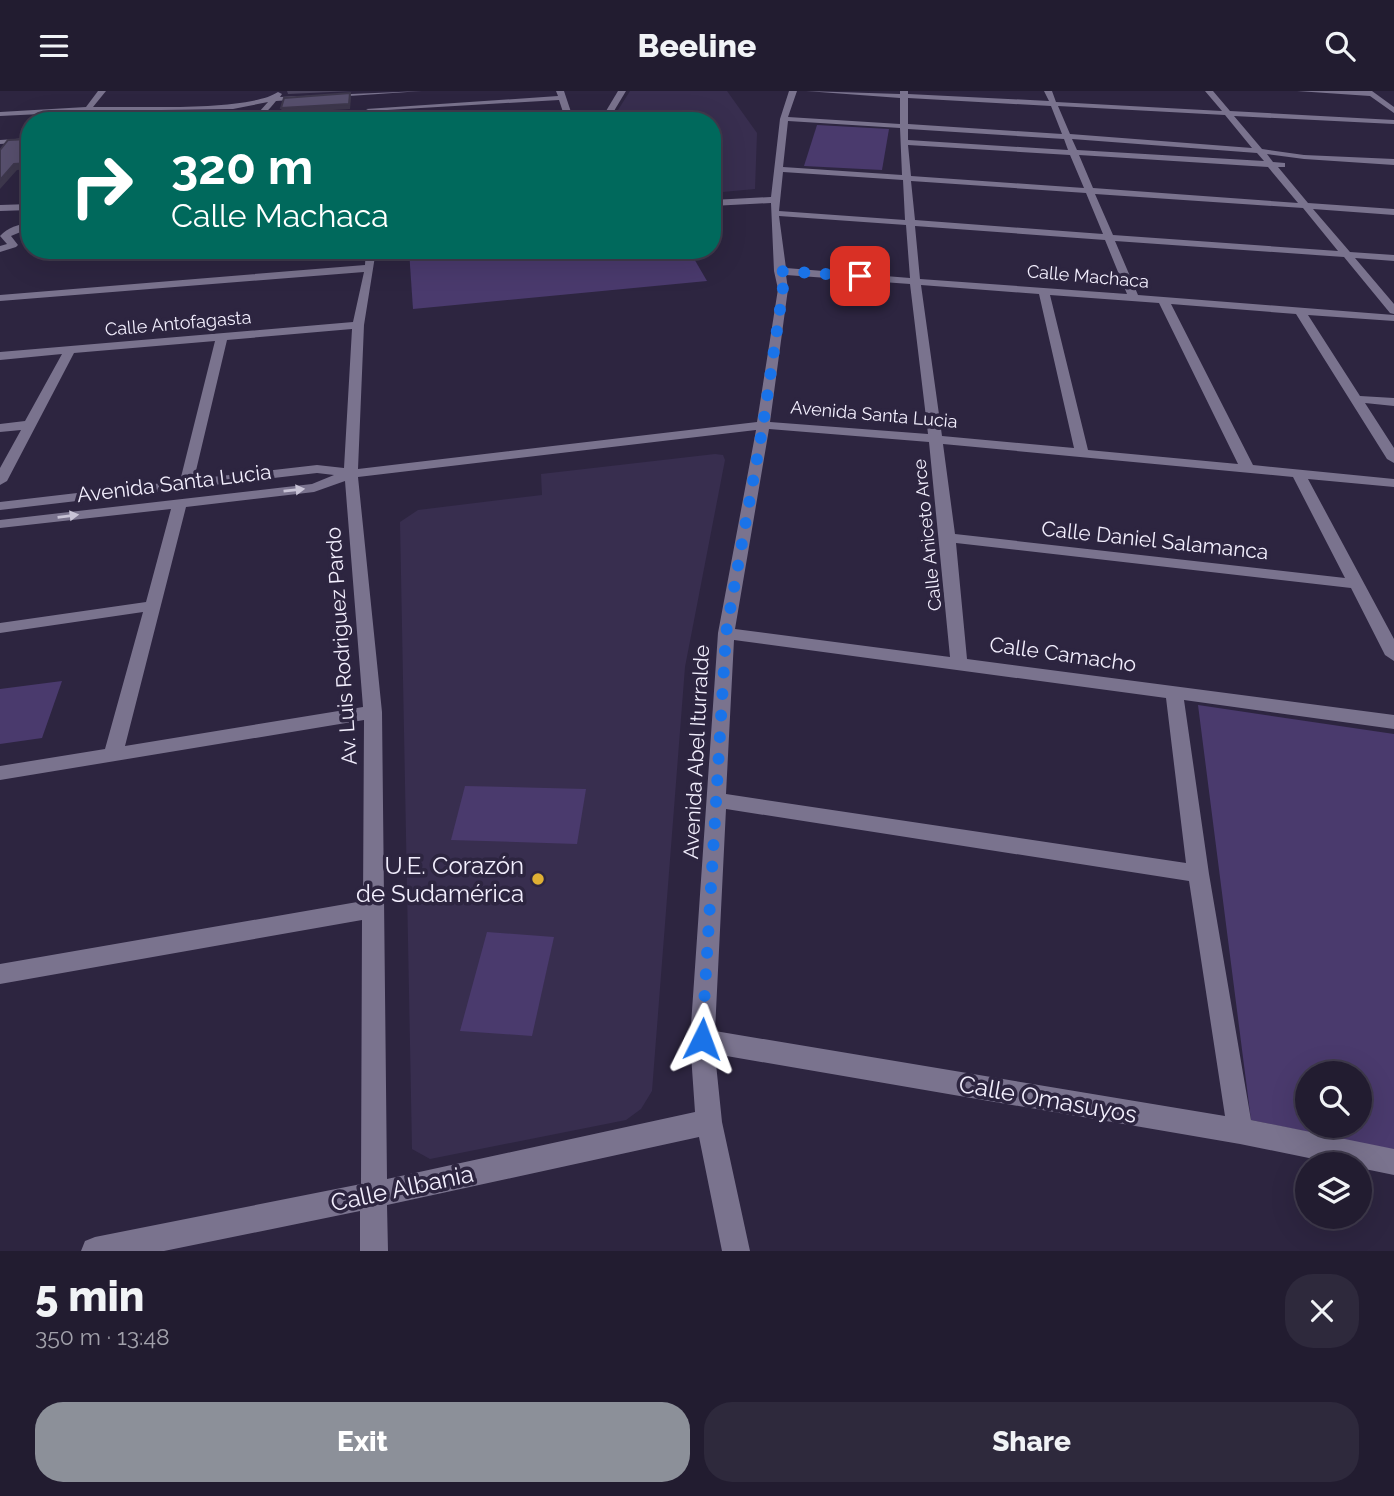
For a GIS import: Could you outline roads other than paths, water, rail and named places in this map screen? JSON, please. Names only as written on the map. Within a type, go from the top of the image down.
[{"type":"street","points":[[86,112],[102,91]]},
{"type":"street","points":[[257,100],[260,91]]},
{"type":"street","points":[[214,112],[277,95],[418,91]]},
{"type":"street","points":[[609,112],[622,91]]},
{"type":"street","name":"Avenida Abel Iturralde","points":[[736,1251],[709,1122],[702,1039],[726,633],[763,425],[783,289],[774,207],[784,119],[793,91]]},
{"type":"street","points":[[810,91],[904,93],[1054,106],[1394,123]]},
{"type":"street","points":[[1048,91],[1134,298]]},
{"type":"street","points":[[1209,91],[1394,311]]},
{"type":"street","points":[[1301,91],[1371,93],[1394,111]]},
{"type":"street","name":"Calle Aniceto Arce","points":[[904,93],[909,222],[948,538],[959,662]]},
{"type":"street","points":[[370,112],[376,94]]},
{"type":"street","points":[[370,109],[466,108],[561,94],[567,112]]},
{"type":"street","points":[[264,112],[277,95]]},
{"type":"street","points":[[35,112],[233,107]]},
{"type":"street","points":[[0,114],[21,113]]},
{"type":"street","points":[[784,119],[1066,136],[1304,157],[1394,162]]},
{"type":"street","points":[[0,142],[21,141]]},
{"type":"street","points":[[904,142],[1394,172]]},
{"type":"street","points":[[779,169],[1394,212]]},
{"type":"street","points":[[721,204],[909,222],[1394,258]]},
{"type":"street","points":[[0,208],[21,207]]},
{"type":"street","points":[[13,245],[5,236],[21,228]]},
{"type":"street","points":[[0,249],[21,246]]},
{"type":"street","points":[[0,298],[371,259]]},
{"type":"street","name":"Av. Luis Rodriguez Pardo","points":[[371,259],[358,325],[351,474],[373,712],[374,1251]]},
{"type":"street","name":"Calle Machaca","points":[[779,271],[1394,318]]},
{"type":"street","points":[[1043,290],[1082,452]]},
{"type":"street","points":[[1163,300],[1247,468]]},
{"type":"street","points":[[1299,310],[1394,459]]},
{"type":"street","name":"Calle Antofagasta","points":[[0,356],[358,325]]},
{"type":"street","points":[[186,485],[222,337]]},
{"type":"street","points":[[0,481],[70,350]]},
{"type":"street","points":[[1356,399],[1394,402]]},
{"type":"street","points":[[0,428],[29,425]]},
{"type":"street","name":"Avenida Santa Lucia","points":[[0,524],[314,488],[351,474],[763,425],[1297,472],[1394,484]]},
{"type":"street","name":"Avenida Santa Lucia","points":[[0,506],[317,469],[351,474]]},
{"type":"street","points":[[1297,472],[1394,655]]},
{"type":"street","points":[[113,755],[180,503]]},
{"type":"street","name":"Calle Daniel Salamanca","points":[[948,538],[1358,584]]},
{"type":"street","points":[[0,628],[151,607]]},
{"type":"street","name":"Calle Camacho","points":[[726,633],[1394,722]]},
{"type":"street","points":[[1174,692],[1198,874],[1240,1131]]},
{"type":"street","points":[[0,773],[373,712]]},
{"type":"street","points":[[717,800],[1198,874]]},
{"type":"street","points":[[0,974],[372,909]]},
{"type":"street","name":"Calle Omasuyos","points":[[702,1039],[1240,1131],[1394,1162]]},
{"type":"street","name":"Calle Albania","points":[[95,1251],[374,1195],[709,1122]]},
{"type":"place","name":"U.E. Corazón de Sudamérica","points":[[538,879]]}]
